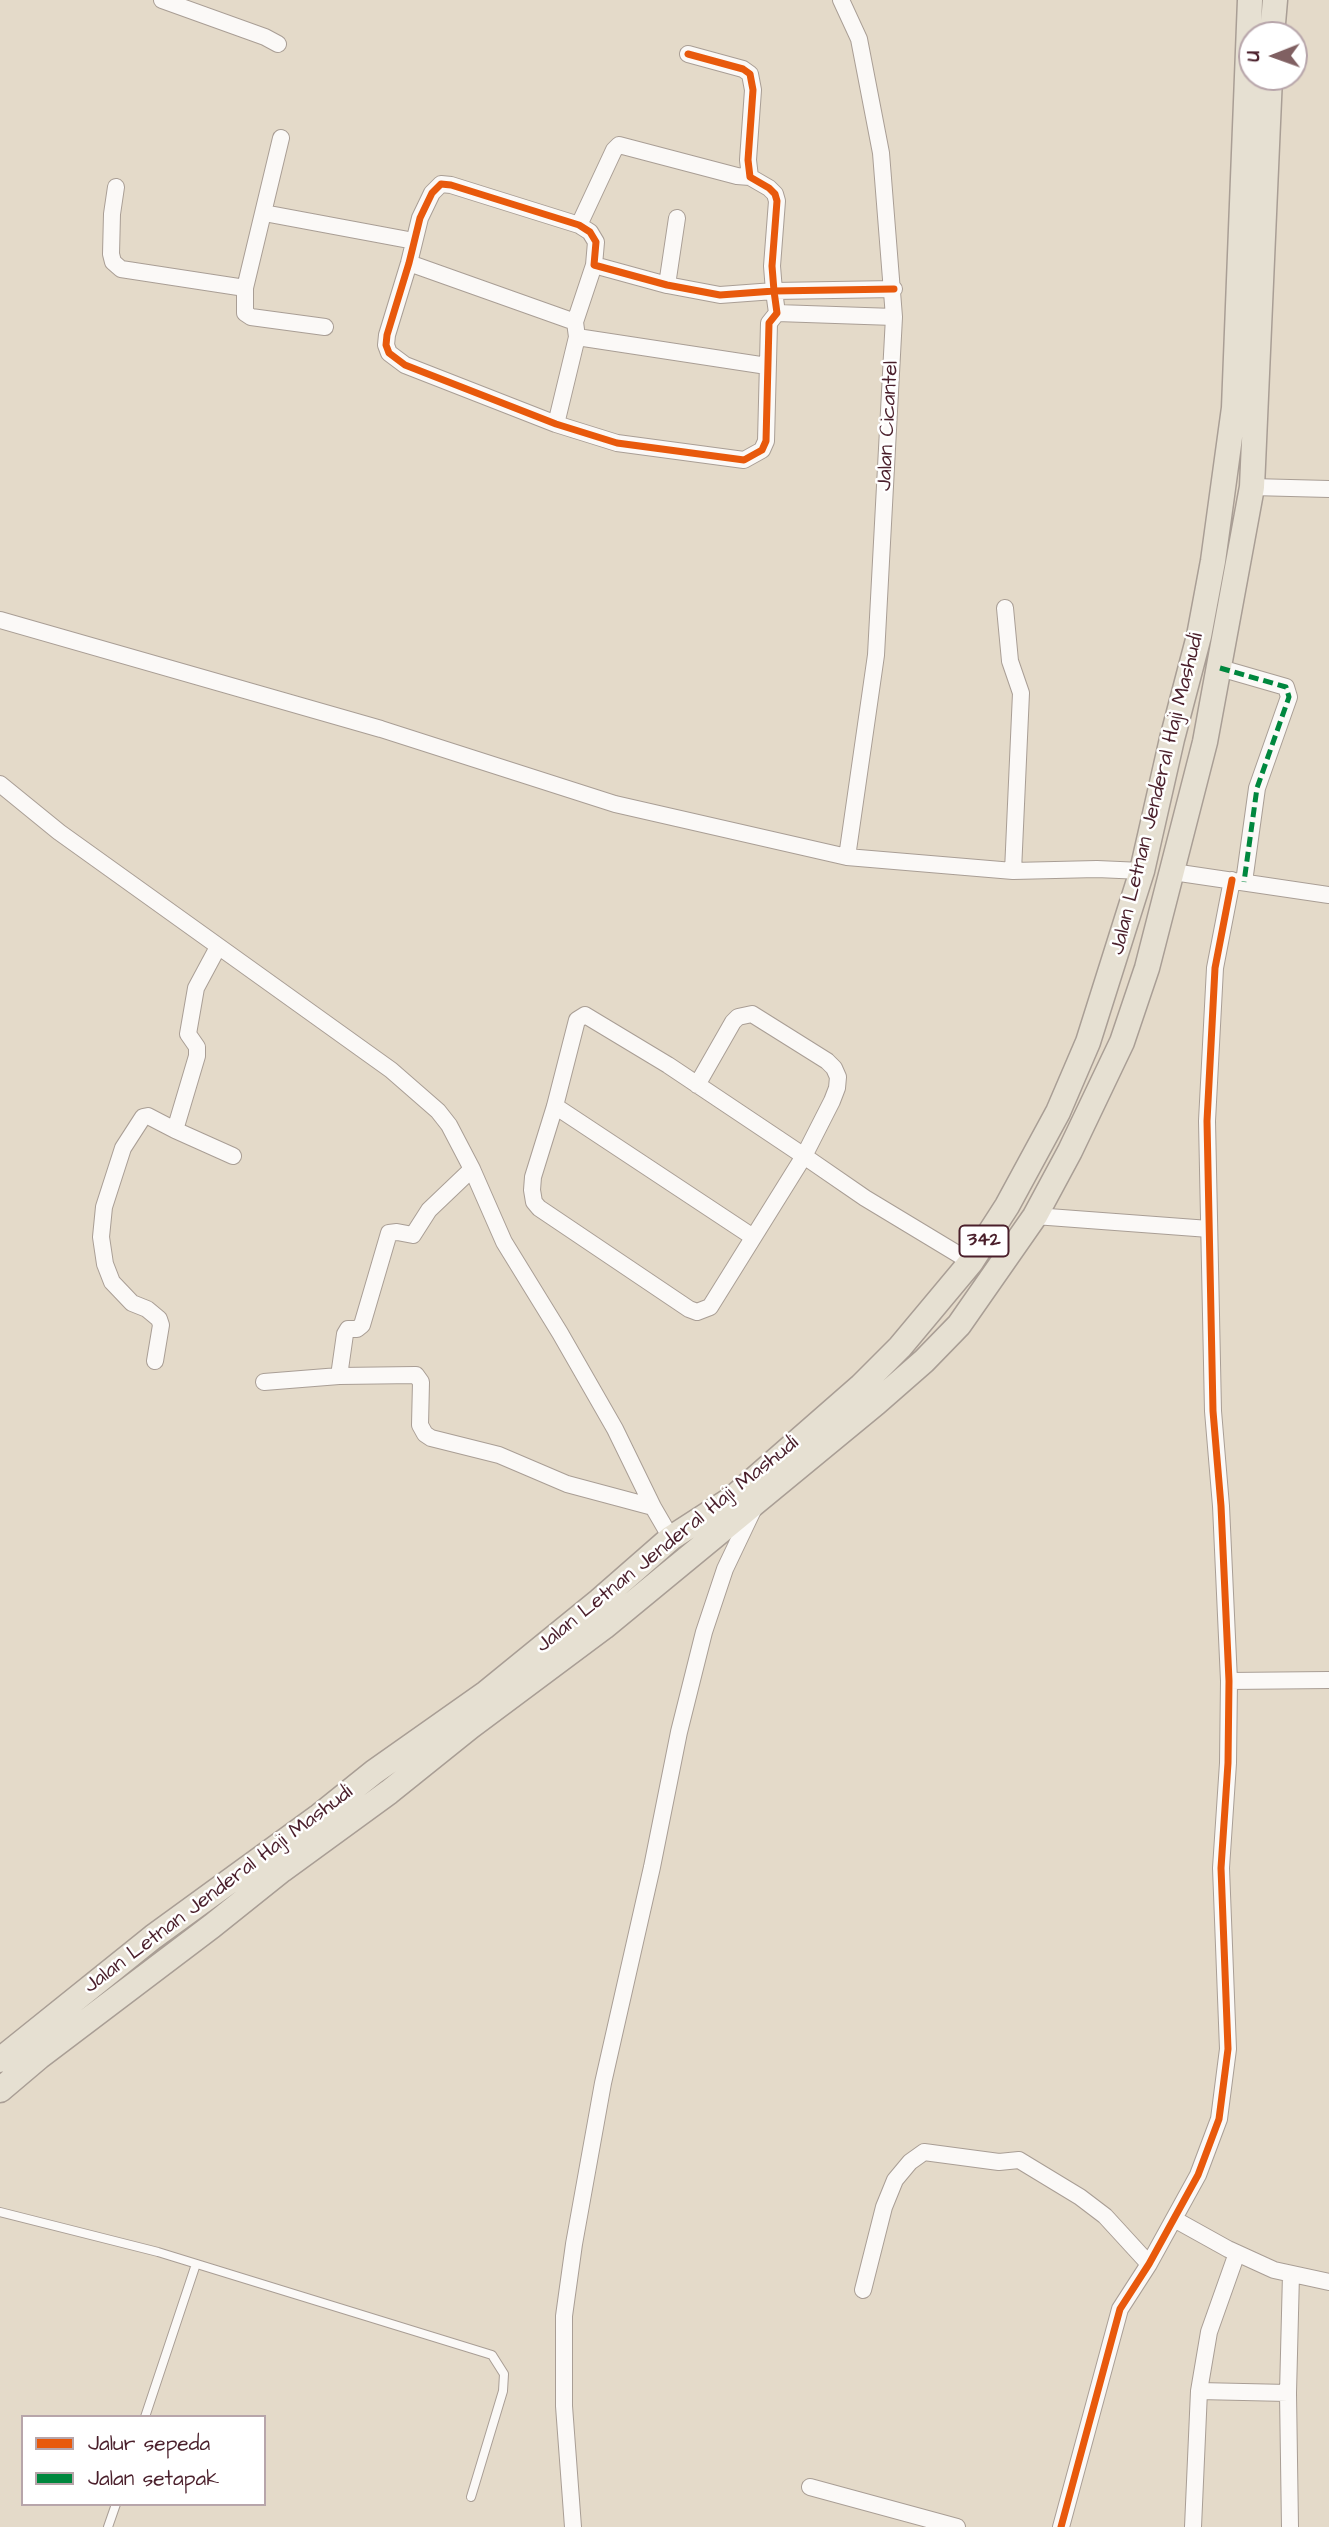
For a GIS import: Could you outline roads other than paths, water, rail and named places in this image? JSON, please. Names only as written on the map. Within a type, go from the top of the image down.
[{"type":"main road","name":"Jalan Letnan Jenderal Haji Mashudi","points":[[0,2090],[38,2057],[604,1627],[925,1361],[959,1325],[1035,1216],[1070,1151],[1122,1042],[1147,968],[1205,742],[1220,668],[1252,487],[1258,401],[1255,142],[1250,0]]},
{"type":"main road","points":[[1273,21],[1275,0]]},
{"type":"main road","name":"Jalan Letnan Jenderal Haji Mashudi","points":[[0,2060],[198,1904],[318,1817],[374,1772],[486,1693],[671,1538],[733,1498],[861,1386],[900,1347],[971,1262],[1007,1206],[1058,1112],[1088,1042],[1142,871],[1172,738],[1199,636],[1213,561],[1234,408],[1255,142],[1267,91]]},
{"type":"main road","points":[[1172,738],[1205,742]]},
{"type":"main road","points":[[1115,961],[1147,968]]},
{"type":"main road","points":[[198,1904],[212,1926]]},
{"type":"street","points":[[162,0],[204,7],[278,44]]},
{"type":"street","name":"Jalan Cicantel","points":[[841,0],[859,39],[881,153],[894,289],[876,655],[847,857]]},
{"type":"street","points":[[688,54],[743,69],[750,74],[753,90],[748,160],[750,177]]},
{"type":"street","points":[[281,138],[245,288],[245,313],[250,317],[325,327]]},
{"type":"street","points":[[556,424],[576,329],[594,265],[596,242],[590,232],[579,225],[463,188],[441,184],[426,202],[414,241],[387,335],[389,353],[405,365],[556,424],[617,443],[744,460],[762,450],[766,441],[769,323],[777,313],[772,266],[777,201],[775,194],[750,177],[737,176],[619,145],[614,150],[579,225]]},
{"type":"street","points":[[116,187],[111,254],[113,262],[121,269],[245,288]]},
{"type":"street","points":[[264,213],[414,241]]},
{"type":"street","points":[[667,285],[677,218]]},
{"type":"street","points":[[409,263],[576,329],[767,366]]},
{"type":"street","points":[[594,265],[667,285],[720,295],[774,291],[894,289]]},
{"type":"street","points":[[777,313],[894,317]]},
{"type":"street","points":[[1252,487],[1329,489]]},
{"type":"street","points":[[1005,608],[1010,661],[1021,693],[1013,871]]},
{"type":"street","points":[[0,620],[381,729],[615,804],[847,857],[1013,871],[1142,871]]},
{"type":"street","points":[[1061,2527],[1120,2309],[1149,2264],[1198,2175],[1219,2119],[1228,2049],[1221,1868],[1228,1763],[1229,1681],[1222,1506],[1213,1411],[1207,1122],[1215,968],[1238,881],[1257,788],[1289,696],[1286,687],[1220,668]]},
{"type":"street","points":[[0,784],[59,832],[391,1070],[439,1111],[472,1169],[504,1242],[615,1429],[671,1538]]},
{"type":"street","points":[[1173,872],[1329,895]]},
{"type":"street","points":[[175,1130],[197,1056],[197,1047],[188,1030],[196,988],[218,947]]},
{"type":"street","points":[[697,1085],[733,1022],[752,1014],[827,1061],[838,1077],[837,1088],[804,1156],[710,1307],[697,1312],[689,1309],[534,1202],[533,1177],[577,1020],[585,1015],[697,1085],[804,1156],[865,1198],[971,1262]]},
{"type":"street","points":[[555,1106],[753,1237]]},
{"type":"street","points":[[155,1361],[159,1319],[132,1303],[112,1282],[105,1264],[101,1237],[104,1207],[123,1148],[143,1117],[148,1116],[233,1156]]},
{"type":"street","points":[[339,1376],[345,1334],[348,1329],[357,1329],[362,1325],[388,1233],[413,1235],[429,1210],[472,1169]]},
{"type":"street","points":[[1035,1216],[1209,1229]]},
{"type":"street","points":[[264,1382],[339,1376],[416,1375],[421,1382],[420,1425],[431,1438],[499,1455],[567,1484],[653,1507]]},
{"type":"street","points":[[573,2527],[564,2406],[564,2316],[574,2244],[603,2083],[652,1867],[678,1732],[716,1594],[756,1503]]},
{"type":"street","points":[[1229,1681],[1329,1679]]},
{"type":"street","points":[[863,2290],[884,2207],[895,2180],[910,2161],[924,2152],[999,2162],[1019,2160],[1080,2197],[1105,2217],[1149,2264]]},
{"type":"street","points":[[1174,2219],[1274,2270],[1329,2282]]},
{"type":"street","points":[[1193,2527],[1199,2391],[1209,2332],[1237,2253]]},
{"type":"street","points":[[1290,2527],[1288,2393],[1291,2274]]},
{"type":"street","points":[[1199,2391],[1288,2393]]},
{"type":"street","points":[[810,2487],[957,2527]]},
{"type":"lane","points":[[0,2212],[196,2264],[492,2355],[503,2374],[503,2391],[471,2497]]},
{"type":"lane","points":[[146,2415],[196,2264]]},
{"type":"lane","points":[[108,2527],[115,2506]]}]
